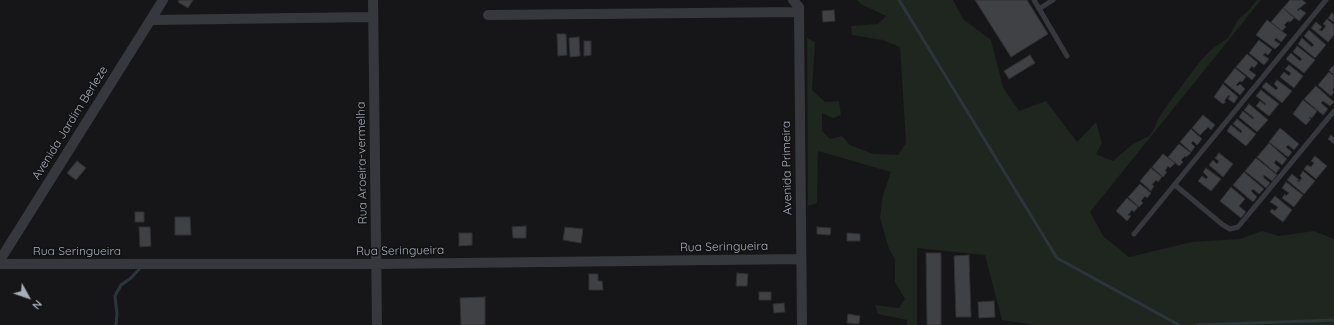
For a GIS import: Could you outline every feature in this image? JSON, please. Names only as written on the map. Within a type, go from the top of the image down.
[{"type":"street","name":"Avenida Jardim Berleze","points":[[0,260],[163,0]]},
{"type":"street","name":"Rua Aroeira-vermelha","points":[[373,0],[377,325]]},
{"type":"street","points":[[488,15],[799,12],[799,8],[793,0]]},
{"type":"street","name":"Avenida Primeira","points":[[799,12],[802,325]]},
{"type":"street","points":[[151,20],[373,17]]},
{"type":"street","name":"Rua Seringueira","points":[[0,264],[377,264],[801,259]]},
{"type":"lane","points":[[1034,0],[1067,56]]},
{"type":"lane","points":[[1039,9],[1053,0]]},
{"type":"lane","points":[[1134,234],[1326,0]]},
{"type":"lane","points":[[1175,185],[1222,225],[1230,229],[1238,227],[1334,111]]},
{"type":"shaded area","points":[[857,0],[953,0],[963,19],[991,40],[1003,87],[1019,111],[1046,101],[1077,142],[1096,122],[1102,143],[1096,154],[1113,161],[1133,144],[1149,136],[1166,107],[1201,60],[1212,49],[1228,38],[1238,20],[1257,0],[1261,0],[1090,212],[1103,236],[1129,257],[1192,242],[1240,239],[1262,231],[1279,236],[1314,231],[1334,239],[1334,325],[1035,325],[1002,320],[985,255],[917,248],[917,325],[907,325],[907,320],[878,314],[875,305],[899,308],[905,299],[895,282],[895,259],[889,249],[880,218],[883,195],[891,172],[818,151],[817,203],[808,206],[807,38],[815,42],[812,90],[825,102],[839,101],[841,115],[833,118],[822,113],[822,131],[830,139],[842,136],[850,145],[873,154],[898,155],[906,143],[900,47],[883,40],[852,35],[851,26],[878,24],[886,16],[861,4]]},
{"type":"building","points":[[179,0],[193,0],[188,8],[178,2]]},
{"type":"building","points":[[975,0],[1027,0],[1048,34],[1011,57]]},
{"type":"building","points":[[1290,0],[1302,0],[1306,3],[1297,10],[1298,11],[1300,9],[1306,13],[1299,21],[1283,8]]},
{"type":"building","points":[[1283,8],[1294,18],[1284,25],[1286,27],[1282,31],[1271,22]]},
{"type":"building","points":[[834,10],[835,21],[823,22],[822,11]]},
{"type":"building","points":[[1332,13],[1334,15],[1334,22],[1328,18]]},
{"type":"building","points":[[1327,19],[1334,25],[1334,35],[1328,42],[1311,28],[1316,22],[1322,27],[1319,30],[1322,31],[1326,26],[1323,24]]},
{"type":"building","points":[[1267,20],[1287,35],[1281,42],[1276,38],[1274,40],[1280,44],[1275,49],[1256,35]]},
{"type":"building","points":[[1309,30],[1326,45],[1315,58],[1298,44],[1302,38],[1312,47],[1314,45],[1304,36]]},
{"type":"building","points":[[557,34],[566,34],[567,55],[558,56]]},
{"type":"building","points":[[579,37],[580,56],[570,57],[569,38]]},
{"type":"building","points":[[1259,40],[1272,50],[1268,55],[1265,53],[1263,55],[1269,59],[1264,65],[1249,53]]},
{"type":"building","points":[[584,41],[591,41],[591,55],[584,56]]},
{"type":"building","points":[[1297,46],[1315,60],[1304,73],[1286,59],[1291,53],[1300,61],[1302,59],[1293,52]]},
{"type":"building","points":[[1247,54],[1258,63],[1254,68],[1252,66],[1249,70],[1256,75],[1252,80],[1236,67]]},
{"type":"building","points":[[1030,55],[1035,63],[1009,79],[1004,71]]},
{"type":"building","points":[[1289,65],[1303,76],[1294,88],[1280,77],[1284,72],[1289,76],[1291,73],[1285,69]]},
{"type":"building","points":[[1334,65],[1334,75],[1329,70]]},
{"type":"building","points":[[1235,68],[1246,77],[1242,82],[1240,81],[1236,85],[1238,86],[1240,84],[1245,89],[1240,95],[1224,82]]},
{"type":"building","points":[[1329,72],[1334,76],[1334,88],[1332,90],[1334,92],[1331,96],[1318,85]]},
{"type":"building","points":[[1277,80],[1292,91],[1282,103],[1262,87],[1266,82],[1276,90],[1278,88],[1274,84]]},
{"type":"building","points":[[1223,84],[1238,97],[1234,103],[1228,99],[1230,96],[1229,95],[1224,101],[1226,102],[1223,104],[1214,97]]},
{"type":"building","points":[[1316,86],[1334,102],[1330,106],[1323,101],[1321,103],[1328,109],[1323,115],[1304,99]]},
{"type":"building","points":[[1261,90],[1279,104],[1269,116],[1256,106],[1260,101],[1265,105],[1266,104],[1256,96]]},
{"type":"building","points":[[1303,100],[1317,111],[1312,118],[1309,118],[1311,119],[1306,125],[1293,114]]},
{"type":"building","points":[[1249,104],[1268,120],[1257,132],[1239,117],[1243,111],[1253,119],[1254,118],[1244,110]]},
{"type":"building","points":[[1203,115],[1215,125],[1211,130],[1208,127],[1200,135],[1192,128]]},
{"type":"building","points":[[1237,119],[1256,134],[1246,146],[1227,131],[1231,125],[1241,133],[1242,131],[1233,124]]},
{"type":"building","points":[[1280,128],[1299,144],[1294,150],[1288,145],[1286,147],[1292,152],[1288,157],[1269,142]]},
{"type":"building","points":[[1191,129],[1202,139],[1197,145],[1193,141],[1191,143],[1195,147],[1191,152],[1180,142]]},
{"type":"building","points":[[1331,135],[1334,138],[1334,144],[1328,139]]},
{"type":"building","points":[[1269,143],[1287,159],[1282,165],[1276,160],[1274,163],[1280,168],[1276,173],[1257,157]]},
{"type":"building","points":[[1179,144],[1191,153],[1181,160],[1183,162],[1179,166],[1168,157]]},
{"type":"building","points":[[1219,153],[1233,164],[1223,177],[1209,165],[1213,160],[1217,164],[1219,161],[1215,158]]},
{"type":"building","points":[[1163,154],[1175,163],[1170,168],[1168,166],[1165,171],[1167,172],[1163,177],[1152,167]]},
{"type":"building","points":[[1315,156],[1327,166],[1316,179],[1304,169],[1307,165],[1311,167],[1314,163],[1311,161]]},
{"type":"building","points":[[1256,158],[1277,175],[1272,181],[1264,175],[1263,177],[1270,183],[1266,188],[1245,171]]},
{"type":"building","points":[[77,161],[86,168],[76,180],[67,173]]},
{"type":"building","points":[[1151,168],[1162,177],[1158,182],[1156,180],[1152,185],[1154,186],[1151,191],[1140,181]]},
{"type":"building","points":[[1206,168],[1221,179],[1211,191],[1198,181],[1202,176],[1206,179],[1208,177],[1203,172]]},
{"type":"building","points":[[1303,171],[1315,181],[1304,194],[1287,180],[1292,174],[1299,180],[1297,181],[1299,182],[1302,178],[1300,176]]},
{"type":"building","points":[[1244,172],[1264,189],[1259,194],[1253,189],[1251,191],[1257,197],[1253,202],[1233,185]]},
{"type":"building","points":[[1286,182],[1303,195],[1294,207],[1282,198],[1285,194],[1286,196],[1289,193],[1282,188]]},
{"type":"building","points":[[1140,184],[1151,193],[1147,198],[1145,196],[1141,201],[1143,203],[1139,207],[1128,197]]},
{"type":"building","points":[[1231,187],[1245,199],[1239,206],[1246,212],[1241,218],[1220,201]]},
{"type":"building","points":[[1275,196],[1292,210],[1283,222],[1270,212],[1272,209],[1275,211],[1278,207],[1270,202]]},
{"type":"building","points":[[1127,198],[1138,207],[1134,212],[1132,210],[1128,215],[1131,216],[1127,221],[1116,211]]},
{"type":"building","points":[[135,212],[144,212],[144,222],[135,222]]},
{"type":"building","points":[[175,217],[190,217],[191,235],[175,235]]},
{"type":"building","points":[[526,226],[526,238],[513,238],[512,227]]},
{"type":"building","points":[[139,227],[150,227],[151,246],[140,247]]},
{"type":"building","points":[[565,227],[583,229],[581,243],[563,240]]},
{"type":"building","points":[[817,227],[831,228],[830,235],[817,234]]},
{"type":"building","points":[[459,233],[472,233],[472,245],[459,246]]},
{"type":"building","points":[[847,233],[860,234],[860,241],[847,241]]},
{"type":"building","points":[[926,253],[941,253],[941,325],[927,325]]},
{"type":"building","points":[[969,255],[971,317],[956,317],[954,256]]},
{"type":"building","points":[[737,273],[748,274],[747,286],[736,286]]},
{"type":"building","points":[[589,274],[598,274],[598,281],[602,281],[603,290],[589,290]]},
{"type":"building","points":[[759,292],[771,292],[771,300],[759,300]]},
{"type":"building","points":[[485,297],[485,325],[461,325],[460,298]]},
{"type":"building","points":[[994,301],[995,317],[979,318],[978,302]]},
{"type":"building","points":[[784,303],[785,312],[774,313],[773,304]]},
{"type":"building","points":[[848,314],[860,316],[859,324],[847,323]]},
{"type":"waterway","points":[[899,0],[1057,258],[1179,325]]},
{"type":"waterway","points":[[116,325],[117,314],[115,296],[121,285],[131,278],[142,266]]},
{"type":"waterway","points":[[1198,325],[1334,320]]}]
